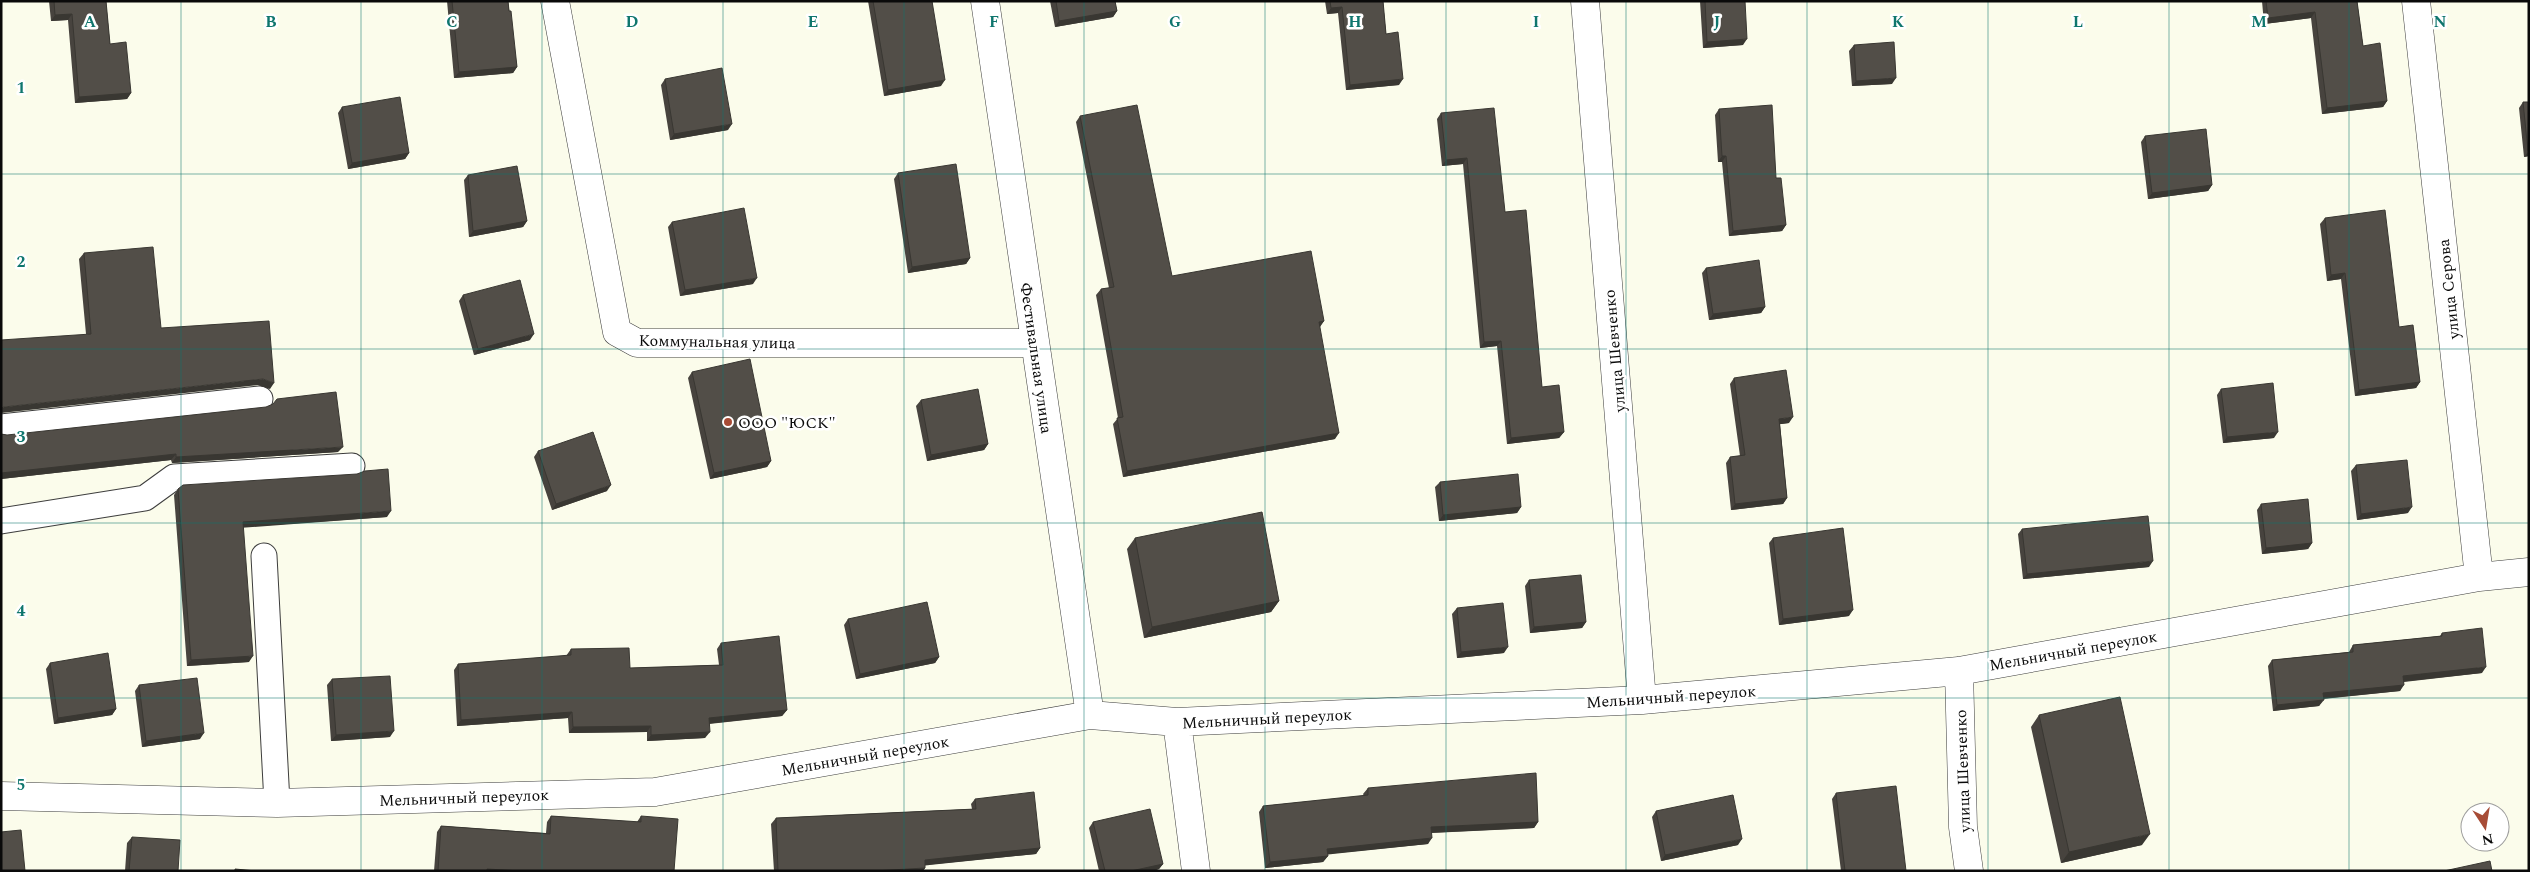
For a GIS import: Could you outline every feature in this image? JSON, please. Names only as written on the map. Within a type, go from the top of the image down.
[{"type":"street","name":"Коммунальная улица","points":[[555,1],[617,332],[637,343],[1035,343]]},
{"type":"street","name":"Фестивальная улица","points":[[985,1],[1090,715]]},
{"type":"street","name":"улица Шевченко","points":[[1585,1],[1642,700]]},
{"type":"street","name":"улица Серова","points":[[2416,1],[2479,577]]},
{"type":"street","name":"Мельничный переулок","points":[[1,796],[277,803],[655,792],[1090,715],[1177,722],[1642,700],[1959,671],[2479,577],[2529,572]]},
{"type":"street","name":"улица Шевченко","points":[[1959,671],[1963,827],[1969,871]]},
{"type":"street","points":[[1177,722],[1196,871]]},
{"type":"lane","points":[[1,427],[260,399]]},
{"type":"lane","points":[[1,521],[145,498],[174,477],[352,466]]},
{"type":"lane","points":[[264,556],[277,803]]},
{"type":"building","points":[[54,1],[106,1],[110,44],[126,42],[131,93],[79,97],[72,14],[55,15]]},
{"type":"building","points":[[452,1],[508,1],[509,11],[511,11],[517,67],[459,72]]},
{"type":"building","points":[[873,1],[932,1],[945,80],[888,90]]},
{"type":"building","points":[[1056,1],[1115,1],[1117,11],[1059,21]]},
{"type":"building","points":[[1330,1],[1383,1],[1386,34],[1398,32],[1403,79],[1350,85],[1342,7],[1331,8]]},
{"type":"building","points":[[1705,1],[1745,1],[1747,39],[1707,42]]},
{"type":"building","points":[[2266,1],[2357,1],[2363,46],[2380,43],[2387,101],[2327,108],[2315,12],[2268,18]]},
{"type":"building","points":[[1894,42],[1896,78],[1856,81],[1854,45]]},
{"type":"building","points":[[722,68],[732,124],[674,134],[665,79]]},
{"type":"building","points":[[400,97],[409,153],[352,163],[342,107]]},
{"type":"building","points":[[2523,102],[2529,102],[2528,151]]},
{"type":"building","points":[[1137,105],[1172,276],[1311,251],[1324,321],[1319,322],[1339,433],[1127,471],[1117,418],[1123,417],[1101,289],[1114,287],[1080,116]]},
{"type":"building","points":[[1772,105],[1776,178],[1781,178],[1786,225],[1733,231],[1726,156],[1722,156],[1719,109]]},
{"type":"building","points":[[1494,108],[1505,212],[1526,210],[1542,387],[1559,385],[1564,432],[1511,438],[1501,341],[1484,342],[1467,158],[1446,160],[1441,113]]},
{"type":"building","points":[[2206,129],[2212,185],[2152,193],[2145,136]]},
{"type":"building","points":[[956,164],[970,258],[912,267],[898,173]]},
{"type":"building","points":[[517,166],[527,221],[473,231],[468,175]]},
{"type":"building","points":[[744,208],[757,278],[685,290],[672,222]]},
{"type":"building","points":[[2385,210],[2399,327],[2413,325],[2420,382],[2359,390],[2345,273],[2331,275],[2325,218]]},
{"type":"building","points":[[153,247],[161,328],[269,321],[274,383],[263,379],[1,408],[1,340],[91,334],[84,253]]},
{"type":"building","points":[[1759,260],[1765,307],[1713,314],[1706,268]]},
{"type":"building","points":[[520,280],[534,334],[478,349],[463,295]]},
{"type":"building","name":"ООО \"ЮСК\"","points":[[750,359],[771,461],[714,473],[692,372]]},
{"type":"building","points":[[1786,370],[1793,417],[1779,419],[1787,498],[1735,504],[1730,457],[1745,455],[1734,378]]},
{"type":"building","points":[[2273,383],[2278,432],[2227,437],[2221,389]]},
{"type":"building","points":[[978,389],[988,444],[931,455],[921,400]]},
{"type":"building","points":[[336,392],[343,447],[176,457],[176,454],[1,473],[1,434],[7,435],[266,407],[273,404],[277,399]]},
{"type":"building","points":[[593,432],[611,485],[556,504],[538,451]]},
{"type":"building","points":[[2407,460],[2412,507],[2361,514],[2356,465]]},
{"type":"building","points":[[388,469],[391,511],[243,522],[253,656],[191,660],[178,489],[183,485],[357,474],[365,471]]},
{"type":"building","points":[[1518,474],[1521,507],[1443,515],[1440,482]]},
{"type":"building","points":[[2308,499],[2312,543],[2266,548],[2261,504]]},
{"type":"building","points":[[1262,512],[1279,601],[1152,627],[1135,538]]},
{"type":"building","points":[[2148,516],[2153,561],[2027,574],[2022,529]]},
{"type":"building","points":[[1843,528],[1853,610],[1783,619],[1773,538]]},
{"type":"building","points":[[1581,575],[1586,622],[1534,627],[1529,580]]},
{"type":"building","points":[[927,602],[939,657],[860,674],[848,619]]},
{"type":"building","points":[[1503,603],[1508,647],[1461,652],[1457,608]]},
{"type":"building","points":[[2482,628],[2486,667],[2403,676],[2404,685],[2323,693],[2324,700],[2277,705],[2272,660],[2353,652],[2353,645],[2442,636],[2442,633]]},
{"type":"building","points":[[779,636],[787,710],[709,718],[710,732],[651,735],[651,726],[573,727],[572,712],[461,720],[458,664],[571,655],[571,649],[629,648],[630,668],[723,665],[721,643]]},
{"type":"building","points":[[108,653],[116,709],[58,718],[50,663]]},
{"type":"building","points":[[390,676],[394,731],[336,735],[332,679]]},
{"type":"building","points":[[197,678],[204,733],[146,741],[139,685]]},
{"type":"building","points":[[2120,697],[2150,834],[2069,852],[2039,715]]},
{"type":"building","points":[[1536,773],[1538,822],[1431,827],[1432,838],[1327,849],[1328,856],[1270,862],[1263,806],[1368,795],[1368,788]]},
{"type":"building","points":[[1896,786],[1906,871],[1845,871],[1836,793]]},
{"type":"building","points":[[1034,792],[1040,848],[925,860],[925,868],[874,871],[778,871],[776,818],[976,809],[975,799]]},
{"type":"building","points":[[1733,795],[1742,839],[1665,855],[1656,811]]},
{"type":"building","points":[[1150,809],[1163,864],[1131,871],[1105,871],[1093,822]]},
{"type":"building","points":[[551,816],[641,822],[641,816],[678,819],[674,871],[521,871],[487,869],[487,871],[438,871],[441,826],[550,834]]},
{"type":"building","points":[[21,830],[25,871],[1,871],[1,832]]},
{"type":"building","points":[[132,837],[180,840],[178,871],[129,871]]},
{"type":"building","points":[[2490,861],[2492,871],[2444,871]]},
{"type":"building","points":[[235,869],[256,871],[235,871]]},
{"type":"place","name":"ООО \"ЮСК\"","points":[[728,422]]}]
